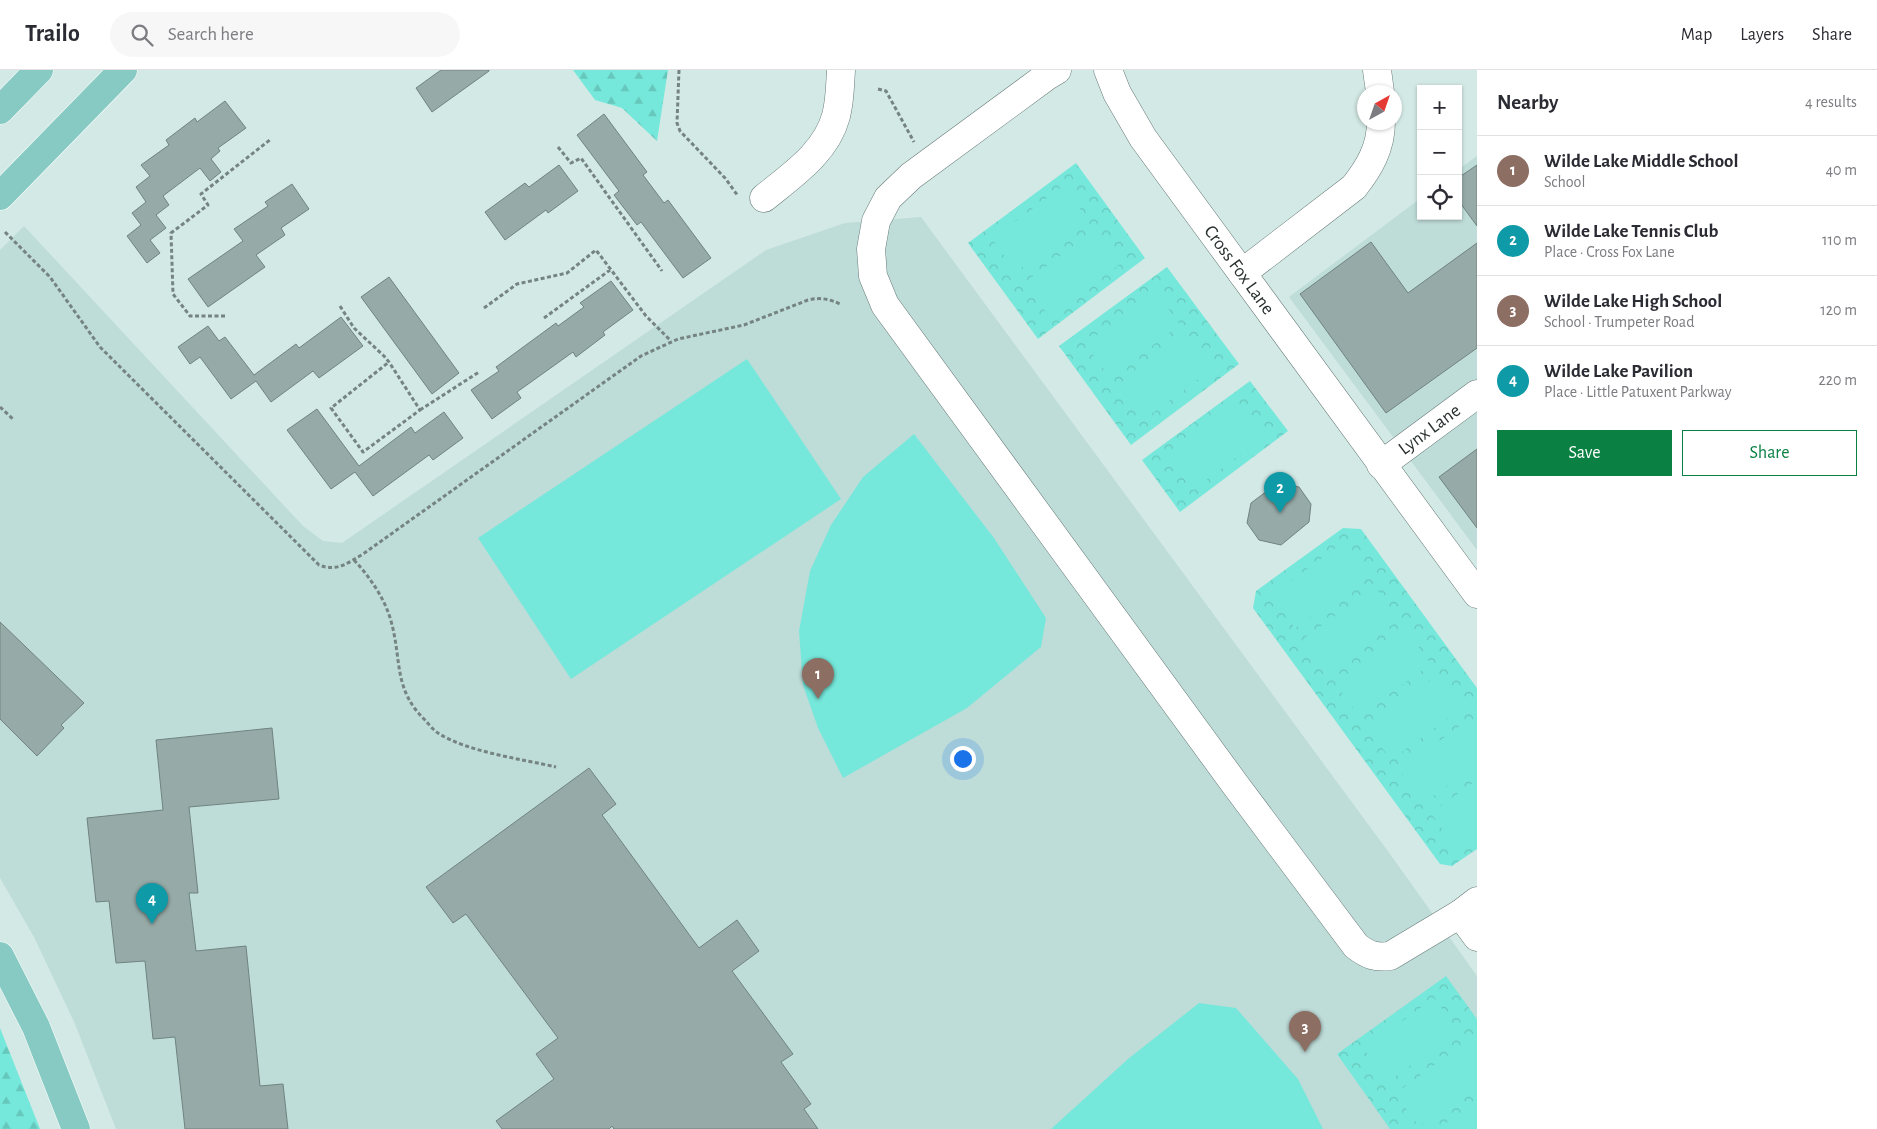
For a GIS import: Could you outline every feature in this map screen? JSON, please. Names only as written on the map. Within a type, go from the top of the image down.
[{"type":"main road","points":[[0,110],[39,70]]},
{"type":"main road","points":[[0,196],[123,70]]},
{"type":"main road","points":[[0,956],[36,1027],[76,1129]]},
{"type":"street","points":[[764,198],[811,159],[829,136],[837,109],[841,70]]},
{"type":"street","points":[[1057,70],[911,176],[888,198],[876,220],[870,249],[873,276],[885,305],[1234,783],[1356,946],[1366,954],[1378,958],[1390,956],[1468,907],[1477,937]]},
{"type":"street","name":"Cross Fox Lane","points":[[1108,70],[1117,93],[1143,138],[1477,594]]},
{"type":"street","points":[[1377,70],[1379,85]]},
{"type":"street","points":[[1242,273],[1354,187],[1367,170],[1377,149],[1380,130]]},
{"type":"street","name":"Lynx Lane","points":[[1381,465],[1477,394]]},
{"type":"path","points":[[679,70],[677,122],[680,131],[725,178],[740,200],[764,198]]},
{"type":"path","points":[[878,88],[886,92],[916,146]]},
{"type":"path","points":[[225,316],[190,316],[173,294],[170,233],[208,205],[200,194],[271,139]]},
{"type":"path","points":[[558,147],[571,162],[581,158],[662,271]]},
{"type":"path","points":[[5,232],[50,277],[100,347],[319,565],[329,569],[340,568],[354,560],[641,356],[671,341],[744,325],[817,298],[831,300],[842,306]]},
{"type":"path","points":[[484,308],[517,284],[566,272],[596,250],[646,316],[671,341]]},
{"type":"path","points":[[544,318],[610,270]]},
{"type":"path","points":[[340,306],[354,328],[389,362],[420,410]]},
{"type":"path","points":[[389,362],[330,408],[362,452],[420,410],[479,372]]},
{"type":"path","points":[[0,407],[13,419]]},
{"type":"path","points":[[354,560],[365,572],[385,604],[392,622],[400,680],[412,708],[438,733],[472,748],[556,767]]},
{"type":"shaded area","points":[[1477,156],[1477,550],[1289,297],[1417,201],[1417,220],[1462,220],[1462,167]]},
{"type":"shaded area","points":[[921,217],[1390,854],[1477,976],[1477,1129],[116,1129],[75,1024],[34,937],[0,878],[0,250],[24,226],[303,526],[323,541],[342,543],[766,250],[845,223]]},
{"type":"green space","points":[[573,70],[668,70],[657,141],[622,108],[595,100]]},
{"type":"green space","points":[[1076,163],[1145,258],[1038,339],[968,243]]},
{"type":"green space","points":[[1063,186],[1088,220],[1016,272],[992,239]]},
{"type":"green space","points":[[1095,230],[1120,264],[1049,316],[1024,283]]},
{"type":"green space","points":[[1167,267],[1239,364],[1131,445],[1059,346]]},
{"type":"green space","points":[[1155,291],[1180,325],[1110,377],[1085,344]]},
{"type":"green space","points":[[1187,335],[1212,369],[1142,421],[1117,388]]},
{"type":"green space","points":[[747,359],[841,499],[571,679],[478,538]]},
{"type":"green space","points":[[1250,381],[1288,431],[1180,512],[1142,460]]},
{"type":"green space","points":[[1238,404],[1263,437],[1193,490],[1168,457]]},
{"type":"green space","points":[[914,434],[994,538],[1046,618],[1041,647],[967,708],[843,778],[818,728],[803,685],[799,631],[810,571],[831,525],[863,477]]},
{"type":"green space","points":[[1343,528],[1361,529],[1477,688],[1477,849],[1452,866],[1440,864],[1253,608],[1256,591]]},
{"type":"green space","points":[[1343,543],[1367,576],[1295,628],[1271,595]]},
{"type":"green space","points":[[1375,587],[1399,620],[1327,672],[1303,639]]},
{"type":"green space","points":[[1407,631],[1431,664],[1359,716],[1335,683]]},
{"type":"green space","points":[[1438,675],[1463,707],[1391,760],[1367,727]]},
{"type":"green space","points":[[1471,718],[1477,726],[1477,764],[1424,803],[1399,770]]},
{"type":"green space","points":[[1477,780],[1477,831],[1455,847],[1431,813]]},
{"type":"green space","points":[[1446,976],[1477,1019],[1477,1129],[1390,1129],[1337,1054]]},
{"type":"green space","points":[[1434,998],[1458,1031],[1387,1082],[1364,1049]]},
{"type":"green space","points":[[1199,1003],[1236,1008],[1298,1079],[1323,1129],[1051,1129],[1128,1059]]},
{"type":"green space","points":[[0,1028],[40,1129],[0,1129]]},
{"type":"green space","points":[[1466,1042],[1477,1057],[1477,1084],[1419,1126],[1395,1094]]},
{"type":"green space","points":[[1477,1101],[1477,1129],[1438,1129]]},
{"type":"building","points":[[441,70],[489,71],[432,112],[416,88]]},
{"type":"building","points":[[225,101],[246,128],[218,148],[220,151],[211,159],[221,172],[210,181],[200,168],[163,196],[169,205],[156,215],[166,228],[150,240],[160,253],[147,263],[127,236],[141,225],[132,213],[146,202],[136,187],[150,176],[141,165],[169,145],[166,140],[195,118],[197,122]]},
{"type":"building","points":[[604,114],[647,172],[643,175],[664,203],[668,200],[711,258],[683,278],[641,222],[637,225],[614,195],[619,191],[577,135]]},
{"type":"building","points":[[559,165],[578,191],[548,213],[546,210],[505,240],[485,212],[525,183],[529,187]]},
{"type":"building","points":[[1477,165],[1477,226],[1462,205],[1462,175]]},
{"type":"building","points":[[292,184],[309,209],[281,228],[285,235],[256,255],[265,267],[208,307],[188,279],[243,241],[234,229],[268,206],[265,202]]},
{"type":"building","points":[[1371,242],[1408,293],[1477,243],[1477,348],[1386,413],[1300,294]]},
{"type":"building","points":[[389,277],[459,373],[432,394],[361,297]]},
{"type":"building","points":[[611,281],[633,310],[603,332],[605,335],[576,357],[573,352],[517,392],[521,398],[492,419],[471,390],[499,371],[496,367],[556,323],[558,326],[584,307],[580,303]]},
{"type":"building","points":[[341,317],[363,346],[319,378],[313,371],[271,402],[256,381],[231,399],[200,357],[190,364],[178,347],[208,326],[219,341],[225,337],[254,375],[296,344],[299,348]]},
{"type":"building","points":[[317,409],[359,466],[411,427],[415,433],[444,412],[463,438],[433,460],[429,455],[373,496],[355,472],[331,489],[287,430]]},
{"type":"building","points":[[1477,449],[1477,528],[1439,477]]},
{"type":"building","points":[[1279,482],[1299,487],[1311,504],[1309,522],[1281,545],[1259,540],[1247,523],[1251,503]]},
{"type":"building","points":[[0,622],[84,703],[61,725],[64,728],[37,756],[0,719]]},
{"type":"building","points":[[272,728],[279,799],[189,807],[198,893],[189,893],[196,951],[246,946],[260,1086],[283,1084],[288,1129],[185,1129],[175,1037],[153,1039],[145,961],[116,963],[109,901],[96,902],[87,818],[163,810],[156,740]]},
{"type":"building","points":[[589,768],[616,804],[602,815],[699,948],[737,920],[759,951],[732,971],[793,1054],[781,1062],[811,1104],[804,1109],[818,1129],[614,1129],[612,1126],[609,1129],[502,1129],[496,1121],[554,1079],[536,1054],[558,1038],[466,914],[453,923],[426,887]]},
{"type":"place","name":"Wilde Lake Tennis Club","points":[[1280,513]]},
{"type":"place","name":"Wilde Lake Middle School","points":[[818,699]]},
{"type":"place","name":"Wilde Lake Pavilion","points":[[152,924]]},
{"type":"place","name":"Wilde Lake High School","points":[[1305,1052]]}]
